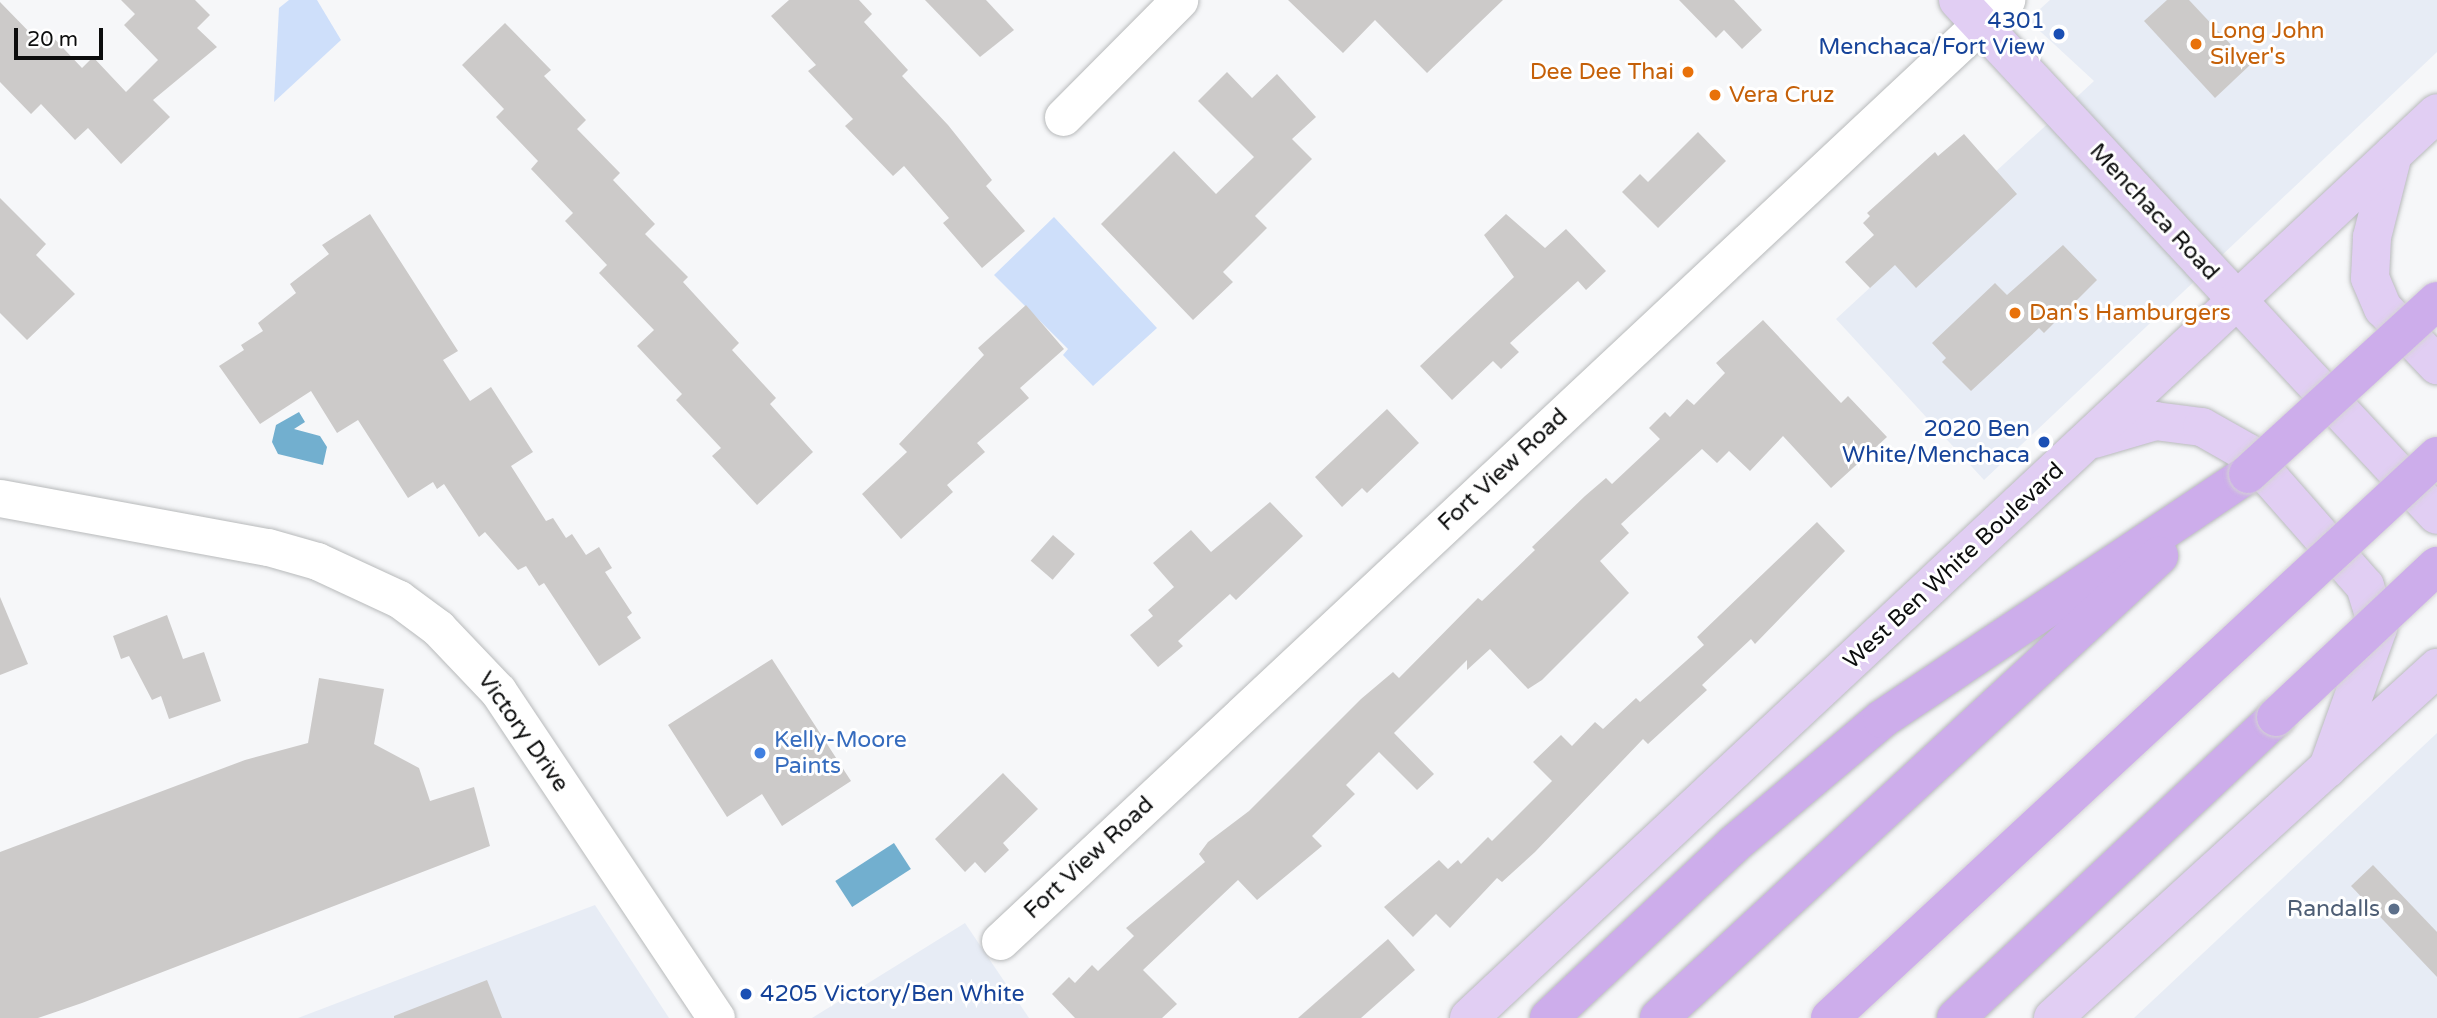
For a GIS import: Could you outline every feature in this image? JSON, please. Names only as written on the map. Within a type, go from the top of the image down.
[{"type":"highway","points":[[1659,1018],[2437,300]]},
{"type":"highway","points":[[1830,1018],[2437,456]]},
{"type":"highway","points":[[1549,1018],[1733,845],[1882,719],[2248,474]]},
{"type":"highway","points":[[1956,1018],[2437,566]]},
{"type":"main road","name":"Menchaca Road","points":[[1982,9],[2237,301],[2437,515]]},
{"type":"main road","name":"West Ben White Boulevard","points":[[1469,1018],[2437,113]]},
{"type":"main road","points":[[2393,154],[2372,237],[2370,278],[2383,308],[2437,365]]},
{"type":"main road","points":[[2089,440],[2155,421],[2202,427],[2248,453],[2365,586],[2378,628],[2328,768]]},
{"type":"main road","points":[[2053,1018],[2437,668]]},
{"type":"street","points":[[1063,117],[1179,0]]},
{"type":"street","name":"Fort View Road","points":[[1000,941],[1982,9]]},
{"type":"street","name":"Victory Drive","points":[[0,498],[268,547],[317,561],[399,599],[438,628],[498,691],[716,1018]]},
{"type":"shaded area","points":[[289,0],[317,0],[341,40],[274,102],[279,8]]},
{"type":"shaded area","points":[[2050,0],[2437,0],[2437,52],[1984,480],[1836,319],[2094,81],[2028,20]]},
{"type":"shaded area","points":[[1054,217],[1157,328],[1093,386],[1063,355],[1068,349],[994,275]]},
{"type":"shaded area","points":[[299,412],[305,422],[294,429],[320,436],[327,447],[323,465],[278,454],[272,442],[276,425]]},
{"type":"shaded area","points":[[2437,733],[2437,1018],[2134,1018]]},
{"type":"shaded area","points":[[894,843],[911,869],[852,907],[835,881]]},
{"type":"shaded area","points":[[595,905],[669,1018],[298,1018]]},
{"type":"shaded area","points":[[965,923],[1029,1018],[812,1018]]},
{"type":"building","points":[[121,0],[195,0],[210,15],[197,28],[217,47],[153,100],[170,117],[121,164],[88,128],[75,140],[41,104],[31,114],[0,82],[0,2],[38,41],[47,31],[82,68],[93,57],[126,92],[158,60],[124,25],[135,14]]},
{"type":"building","points":[[789,0],[859,0],[872,14],[864,22],[908,70],[902,76],[948,125],[992,180],[986,186],[1025,231],[982,268],[943,223],[949,218],[904,166],[893,176],[845,126],[853,119],[808,71],[816,65],[771,16]]},
{"type":"building","points":[[925,0],[986,0],[1014,30],[980,57]]},
{"type":"building","points":[[1288,0],[1503,0],[1427,73],[1375,20],[1343,53]]},
{"type":"building","points":[[1679,0],[1734,0],[1762,30],[1742,49],[1724,30],[1716,38]]},
{"type":"building","name":"Long John Silver's","points":[[2167,0],[2189,0],[2250,65],[2215,98],[2144,21]]},
{"type":"building","points":[[505,23],[551,70],[544,76],[586,120],[577,129],[620,173],[613,180],[655,224],[645,234],[688,277],[683,282],[739,343],[732,350],[776,398],[770,404],[813,452],[757,505],[712,456],[721,448],[676,400],[682,394],[637,346],[654,330],[599,273],[607,265],[565,221],[573,213],[531,169],[538,161],[496,117],[504,109],[462,65]]},
{"type":"building","points":[[1227,72],[1252,98],[1277,74],[1316,117],[1292,139],[1312,159],[1255,216],[1267,228],[1223,272],[1233,282],[1193,320],[1101,224],[1174,151],[1216,194],[1254,157],[1198,101]]},
{"type":"building","points":[[1698,132],[1726,161],[1658,228],[1622,192],[1640,174],[1648,182]]},
{"type":"building","points":[[1964,134],[2017,194],[1916,288],[1895,265],[1870,288],[1845,262],[1874,235],[1863,223],[1870,216],[1867,213],[1935,152],[1938,156]]},
{"type":"building","points":[[0,198],[46,244],[36,255],[75,294],[27,340],[0,313]]},
{"type":"building","points":[[370,214],[458,351],[443,360],[470,401],[491,387],[533,452],[511,466],[546,521],[553,518],[566,538],[572,534],[586,555],[599,547],[612,568],[605,572],[632,613],[627,617],[641,638],[599,666],[544,583],[539,586],[526,566],[518,570],[485,532],[479,537],[444,484],[437,489],[433,482],[408,498],[358,420],[337,433],[311,391],[260,424],[219,366],[244,350],[241,345],[263,331],[258,323],[296,293],[290,284],[329,254],[322,245]]},
{"type":"building","points":[[1506,214],[1545,248],[1566,229],[1606,271],[1586,290],[1578,281],[1510,343],[1519,352],[1501,369],[1493,361],[1452,400],[1420,366],[1514,277],[1484,235]]},
{"type":"building","name":"Dan's Hamburgers","points":[[2063,245],[2097,280],[2044,333],[2039,328],[1971,391],[1942,362],[1946,358],[1932,343],[1995,283],[2007,295]]},
{"type":"building","points":[[1026,305],[1064,349],[1020,388],[1029,398],[977,443],[985,452],[947,485],[953,492],[901,539],[862,494],[907,452],[899,444],[984,355],[978,348]]},
{"type":"building","points":[[1763,320],[1841,403],[1848,396],[1887,437],[1831,488],[1783,436],[1750,471],[1729,451],[1717,463],[1702,449],[1621,524],[1629,533],[1600,561],[1629,593],[1542,680],[1528,689],[1490,649],[1467,670],[1467,660],[1394,733],[1434,774],[1417,790],[1379,752],[1346,785],[1355,794],[1312,836],[1322,846],[1257,900],[1238,880],[1143,970],[1177,1004],[1162,1018],[1075,1018],[1052,994],[1069,977],[1075,983],[1092,965],[1098,971],[1134,936],[1126,928],[1205,862],[1199,854],[1208,842],[1249,811],[1361,699],[1393,672],[1399,678],[1478,598],[1482,601],[1535,550],[1532,547],[1585,496],[1606,478],[1612,484],[1660,439],[1649,428],[1665,412],[1670,417],[1687,399],[1694,405],[1725,373],[1716,363]]},
{"type":"building","points":[[1387,409],[1419,443],[1367,493],[1362,488],[1342,507],[1315,477]]},
{"type":"building","points":[[1270,502],[1303,536],[1236,600],[1230,594],[1178,641],[1183,646],[1158,667],[1130,635],[1153,616],[1148,610],[1174,587],[1153,563],[1191,530],[1211,552]]},
{"type":"building","points":[[1817,522],[1845,551],[1755,644],[1751,639],[1702,685],[1707,690],[1648,744],[1643,739],[1535,852],[1502,882],[1497,878],[1450,928],[1436,914],[1413,937],[1384,907],[1439,860],[1448,869],[1458,860],[1461,864],[1488,837],[1492,841],[1552,781],[1533,762],[1561,735],[1572,746],[1595,722],[1603,729],[1636,698],[1640,702],[1704,645],[1697,637]]},
{"type":"building","points":[[1053,535],[1075,554],[1053,580],[1031,561]]},
{"type":"building","points":[[0,597],[28,664],[0,675]]},
{"type":"building","points":[[167,615],[183,659],[204,652],[221,701],[169,719],[161,696],[152,700],[129,656],[121,659],[113,636]]},
{"type":"building","name":"Kelly-Moore Paints","points":[[772,659],[851,781],[782,826],[762,794],[727,817],[668,725]]},
{"type":"building","points":[[319,678],[384,689],[374,744],[419,768],[430,801],[474,787],[490,846],[82,1003],[38,1018],[0,1018],[0,852],[245,760],[308,743]]},
{"type":"building","points":[[1003,773],[1038,809],[1003,843],[1009,850],[985,873],[975,862],[965,872],[935,839]]},
{"type":"building","name":"Randalls","points":[[2373,865],[2437,932],[2437,977],[2351,886]]},
{"type":"building","points":[[1388,939],[1415,970],[1361,1018],[1298,1018]]},
{"type":"building","points":[[487,980],[502,1018],[394,1018],[394,1016]]},
{"type":"place","name":"4301 Menchaca/Fort View","points":[[2059,34]]},
{"type":"place","name":"Long John Silver's","points":[[2196,44]]},
{"type":"place","name":"Dee Dee Thai","points":[[1688,72]]},
{"type":"place","name":"Vera Cruz","points":[[1715,95]]},
{"type":"place","name":"Dan's Hamburgers","points":[[2015,313]]},
{"type":"place","name":"2020 Ben White/Menchaca","points":[[2044,442]]},
{"type":"place","name":"Kelly-Moore Paints","points":[[760,753]]},
{"type":"place","name":"Randalls","points":[[2394,909]]},
{"type":"place","name":"4205 Victory/Ben White","points":[[746,994]]}]
